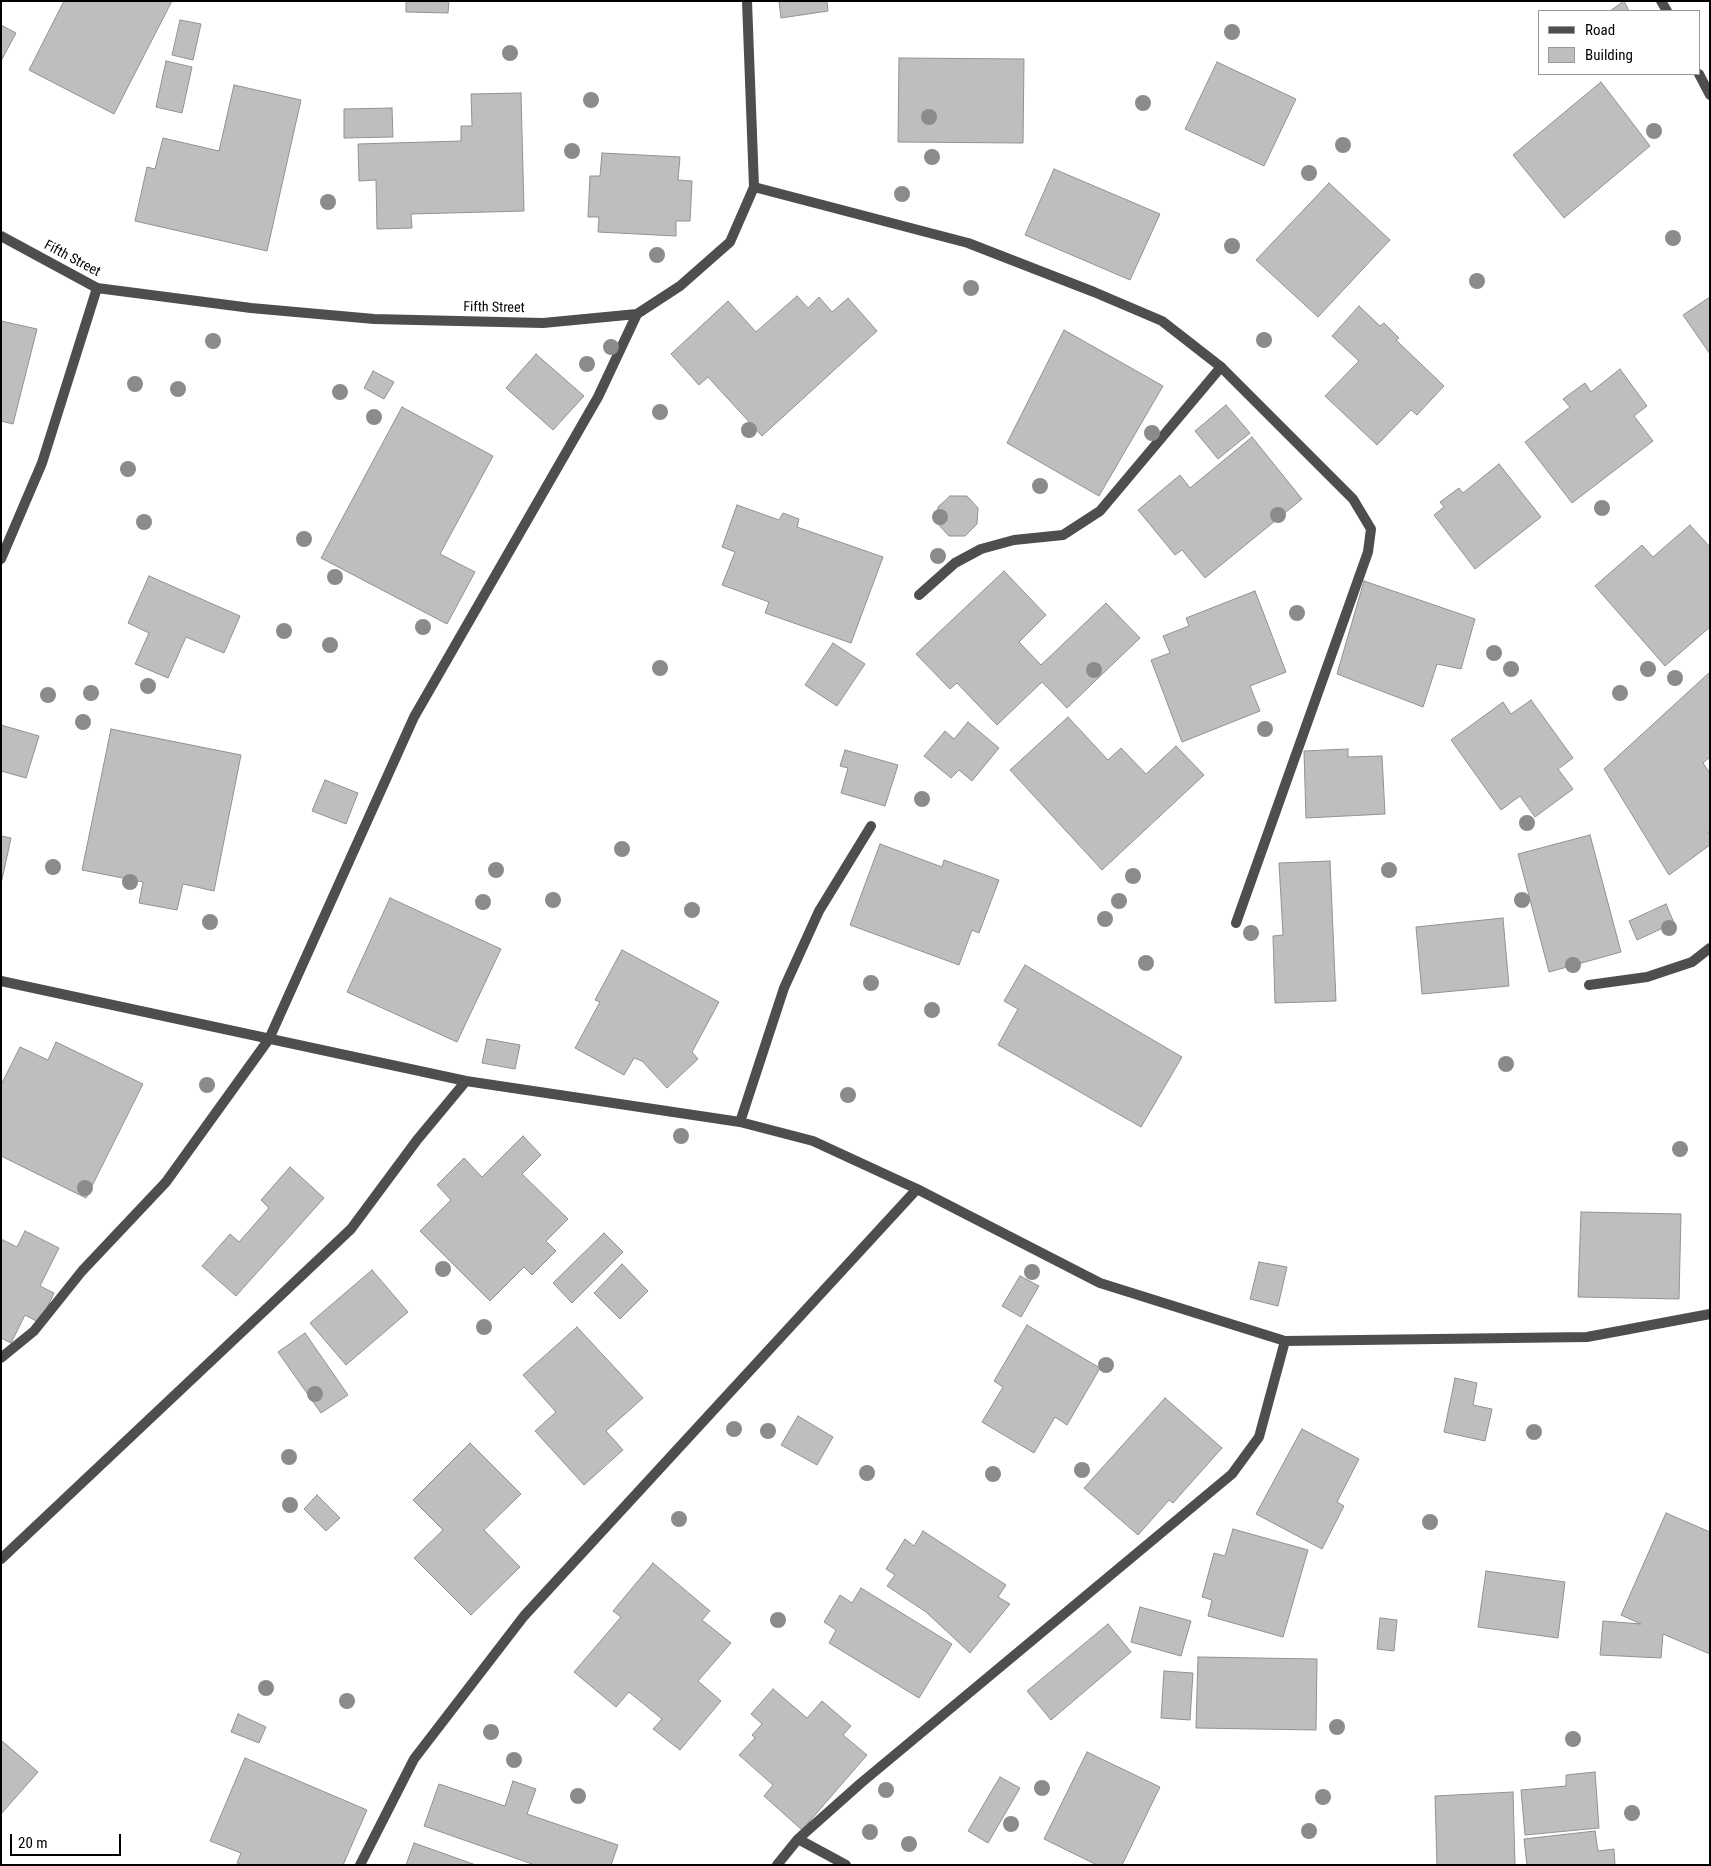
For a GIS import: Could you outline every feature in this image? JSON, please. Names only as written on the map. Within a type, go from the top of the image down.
[{"type":"street","name":"Fifth Street","points":[[1,236],[97,288],[251,308],[374,319],[543,323],[637,314],[680,286],[730,242],[754,187],[747,1]]},
{"type":"street","points":[[1700,75],[1710,95]]},
{"type":"street","points":[[754,187],[968,243],[1162,320],[1221,367],[1353,499],[1371,529],[1368,552],[1236,923]]},
{"type":"street","points":[[1,559],[42,463],[97,288]]},
{"type":"street","points":[[1,1358],[34,1331],[82,1271],[166,1182],[269,1039],[414,717],[598,397],[637,314]]},
{"type":"street","points":[[919,595],[956,563],[981,549],[1014,540],[1063,535],[1100,511],[1221,367]]},
{"type":"street","points":[[740,1122],[788,980],[819,911],[871,826]]},
{"type":"street","points":[[1588,985],[1647,977],[1692,962],[1710,948]]},
{"type":"street","points":[[1,981],[466,1081],[740,1122],[813,1141],[917,1189],[1100,1283],[1286,1341],[1587,1337],[1710,1314]]},
{"type":"street","points":[[1,1559],[351,1229],[417,1140],[466,1081]]},
{"type":"street","points":[[360,1865],[414,1759],[524,1616],[917,1189]]},
{"type":"street","points":[[777,1865],[798,1839],[861,1783],[1232,1474],[1259,1437],[1286,1341]]},
{"type":"street","points":[[798,1839],[846,1865]]},
{"type":"building","points":[[64,1],[172,1],[114,114],[29,70]]},
{"type":"building","points":[[406,1],[449,1],[448,13],[406,12]]},
{"type":"building","points":[[779,1],[827,1],[828,11],[781,18]]},
{"type":"building","points":[[1624,1],[1628,10],[1611,10]]},
{"type":"building","points":[[180,20],[201,24],[193,60],[172,55]]},
{"type":"building","points":[[1,25],[16,33],[1,61]]},
{"type":"building","points":[[899,58],[1024,59],[1023,143],[898,142]]},
{"type":"building","points":[[166,61],[192,67],[182,113],[156,107]]},
{"type":"building","points":[[1217,62],[1296,99],[1264,166],[1185,129]]},
{"type":"building","points":[[1601,82],[1650,146],[1564,218],[1513,155]]},
{"type":"building","points":[[234,85],[301,100],[267,251],[135,221],[147,167],[155,169],[163,138],[219,151]]},
{"type":"building","points":[[521,93],[524,211],[411,214],[412,228],[377,229],[376,180],[359,181],[358,144],[461,141],[461,126],[472,126],[471,94]]},
{"type":"building","points":[[392,108],[393,137],[344,138],[344,109]]},
{"type":"building","points":[[602,153],[680,157],[678,180],[692,181],[690,221],[676,221],[676,236],[598,232],[599,217],[588,217],[590,176],[600,176]]},
{"type":"building","points":[[1054,169],[1160,214],[1130,280],[1025,235]]},
{"type":"building","points":[[1329,183],[1390,240],[1318,317],[1256,260]]},
{"type":"building","points":[[797,296],[808,308],[819,297],[832,312],[848,298],[877,331],[762,436],[708,377],[699,385],[671,354],[728,301],[756,332]]},
{"type":"building","points":[[1710,297],[1710,354],[1683,315]]},
{"type":"building","points":[[1359,306],[1380,326],[1384,323],[1399,338],[1396,340],[1444,386],[1417,415],[1411,410],[1377,445],[1325,396],[1359,361],[1332,336]]},
{"type":"building","points":[[1,321],[37,329],[13,424],[1,421]]},
{"type":"building","points":[[1064,330],[1163,386],[1099,496],[1007,443]]},
{"type":"building","points":[[536,354],[584,396],[553,430],[506,388]]},
{"type":"building","points":[[1620,369],[1647,406],[1634,416],[1653,441],[1572,503],[1525,442],[1570,407],[1563,399],[1585,383],[1591,392]]},
{"type":"building","points":[[373,371],[394,382],[384,399],[364,388]]},
{"type":"building","points":[[1226,405],[1250,433],[1218,459],[1195,431]]},
{"type":"building","points":[[402,407],[493,456],[440,554],[475,572],[447,624],[321,558]]},
{"type":"building","points":[[1252,437],[1302,499],[1205,578],[1182,550],[1175,555],[1138,510],[1180,475],[1190,488]]},
{"type":"building","points":[[1499,464],[1541,517],[1475,569],[1434,515],[1444,507],[1440,502],[1459,488],[1463,493]]},
{"type":"building","points":[[950,496],[967,496],[978,508],[977,524],[965,536],[949,536],[937,523],[938,507]]},
{"type":"building","points":[[737,505],[779,520],[783,513],[799,519],[797,527],[883,557],[851,643],[765,613],[769,602],[722,585],[735,552],[722,547]]},
{"type":"building","points":[[1690,525],[1710,547],[1710,627],[1665,666],[1595,586],[1642,545],[1653,557]]},
{"type":"building","points":[[1004,571],[1046,615],[1019,642],[1041,665],[1106,603],[1140,638],[1067,708],[1042,682],[997,725],[957,683],[950,689],[916,654]]},
{"type":"building","points":[[149,576],[240,616],[224,653],[186,637],[168,678],[135,664],[149,633],[128,623]]},
{"type":"building","points":[[1364,581],[1475,619],[1461,669],[1437,664],[1423,707],[1337,674]]},
{"type":"building","points":[[1255,591],[1286,672],[1250,686],[1260,711],[1182,742],[1151,660],[1170,653],[1163,636],[1189,626],[1186,618]]},
{"type":"building","points":[[833,643],[865,664],[837,706],[805,685]]},
{"type":"building","points":[[1710,672],[1710,757],[1703,763],[1710,773],[1710,831],[1708,832],[1710,835],[1710,845],[1669,875],[1604,769]]},
{"type":"building","points":[[1531,700],[1573,758],[1558,769],[1573,789],[1535,817],[1520,796],[1501,810],[1451,740],[1503,702],[1511,714]]},
{"type":"building","points":[[1068,717],[1108,760],[1121,748],[1146,774],[1176,746],[1204,775],[1102,870],[1010,770]]},
{"type":"building","points":[[968,722],[999,748],[972,781],[959,770],[951,778],[924,756],[945,731],[954,739]]},
{"type":"building","points":[[1,725],[39,736],[26,778],[1,771]]},
{"type":"building","points":[[111,729],[241,755],[214,891],[183,884],[177,910],[139,903],[143,882],[82,870]]},
{"type":"building","points":[[1348,749],[1348,757],[1382,756],[1385,814],[1306,818],[1304,751]]},
{"type":"building","points":[[845,750],[898,765],[885,806],[841,793],[848,768],[840,766]]},
{"type":"building","points":[[325,780],[358,793],[346,824],[312,811]]},
{"type":"building","points":[[1590,835],[1621,952],[1549,972],[1518,854]]},
{"type":"building","points":[[1,836],[11,838],[1,884]]},
{"type":"building","points":[[880,844],[942,867],[944,860],[999,880],[979,933],[972,930],[959,965],[850,925]]},
{"type":"building","points":[[1330,861],[1336,1001],[1275,1003],[1273,936],[1283,935],[1279,863]]},
{"type":"building","points":[[390,898],[501,949],[457,1042],[347,992]]},
{"type":"building","points":[[1666,904],[1674,923],[1637,940],[1629,921]]},
{"type":"building","points":[[1503,918],[1509,986],[1422,994],[1416,927]]},
{"type":"building","points":[[622,950],[719,1002],[692,1052],[698,1059],[667,1088],[642,1061],[634,1058],[624,1075],[575,1048],[600,1002],[595,1000]]},
{"type":"building","points":[[1025,965],[1182,1057],[1141,1127],[998,1045],[1018,1009],[1004,1001]]},
{"type":"building","points":[[487,1039],[520,1045],[515,1069],[482,1063]]},
{"type":"building","points":[[56,1042],[143,1084],[86,1198],[1,1156],[1,1085],[20,1047],[48,1060]]},
{"type":"building","points":[[523,1136],[541,1155],[522,1174],[568,1219],[546,1241],[556,1251],[532,1275],[524,1267],[490,1301],[420,1231],[451,1200],[437,1185],[464,1158],[482,1177]]},
{"type":"building","points":[[290,1167],[324,1198],[236,1296],[202,1266],[230,1234],[239,1242],[269,1208],[261,1200]]},
{"type":"building","points":[[1581,1212],[1681,1214],[1679,1299],[1578,1297]]},
{"type":"building","points":[[25,1231],[59,1248],[40,1286],[54,1293],[40,1323],[25,1315],[11,1343],[1,1338],[1,1239],[17,1247]]},
{"type":"building","points":[[604,1233],[623,1252],[572,1303],[553,1283]]},
{"type":"building","points":[[1259,1262],[1287,1267],[1278,1306],[1250,1299]]},
{"type":"building","points":[[622,1264],[648,1291],[620,1319],[594,1293]]},
{"type":"building","points":[[372,1270],[408,1312],[346,1365],[310,1323]]},
{"type":"building","points":[[1020,1276],[1039,1286],[1021,1317],[1002,1306]]},
{"type":"building","points":[[1027,1325],[1100,1368],[1067,1425],[1055,1417],[1034,1453],[982,1422],[1003,1387],[994,1381]]},
{"type":"building","points":[[577,1327],[643,1398],[606,1431],[623,1450],[584,1485],[535,1431],[556,1412],[523,1375]]},
{"type":"building","points":[[305,1333],[348,1395],[321,1413],[278,1352]]},
{"type":"building","points":[[1455,1378],[1477,1383],[1473,1405],[1492,1409],[1485,1441],[1444,1432]]},
{"type":"building","points":[[1165,1398],[1222,1448],[1173,1503],[1169,1500],[1138,1535],[1084,1488]]},
{"type":"building","points":[[798,1416],[833,1437],[817,1465],[781,1445]]},
{"type":"building","points":[[1302,1429],[1359,1459],[1337,1502],[1344,1506],[1322,1549],[1256,1514]]},
{"type":"building","points":[[470,1443],[521,1494],[484,1530],[520,1567],[471,1615],[414,1558],[443,1530],[413,1500]]},
{"type":"building","points":[[317,1495],[340,1518],[326,1531],[304,1509]]},
{"type":"building","points":[[1666,1513],[1710,1532],[1710,1654],[1663,1634],[1661,1658],[1600,1655],[1603,1621],[1641,1624],[1621,1615]]},
{"type":"building","points":[[1233,1529],[1308,1550],[1283,1637],[1208,1616],[1212,1600],[1202,1597],[1214,1553],[1225,1556]]},
{"type":"building","points":[[923,1531],[1006,1585],[998,1597],[1010,1604],[970,1653],[926,1612],[887,1586],[895,1575],[886,1569],[905,1539],[914,1546]]},
{"type":"building","points":[[653,1563],[710,1611],[702,1620],[731,1643],[698,1681],[721,1701],[680,1750],[653,1729],[662,1719],[629,1692],[616,1707],[574,1672],[621,1617],[613,1611]]},
{"type":"building","points":[[1486,1571],[1565,1582],[1558,1638],[1478,1627]]},
{"type":"building","points":[[861,1588],[952,1644],[919,1698],[829,1643],[836,1630],[824,1622],[840,1595],[852,1603]]},
{"type":"building","points":[[1140,1607],[1191,1621],[1181,1656],[1131,1642]]},
{"type":"building","points":[[1380,1618],[1397,1620],[1394,1651],[1377,1649]]},
{"type":"building","points":[[1108,1624],[1131,1652],[1051,1720],[1027,1691]]},
{"type":"building","points":[[1198,1657],[1317,1659],[1316,1730],[1196,1728]]},
{"type":"building","points":[[1164,1671],[1193,1673],[1190,1720],[1161,1718]]},
{"type":"building","points":[[773,1689],[807,1718],[822,1701],[851,1726],[843,1735],[867,1755],[802,1830],[764,1796],[773,1785],[739,1755],[755,1738],[752,1735],[762,1724],[751,1714]]},
{"type":"building","points":[[238,1714],[266,1727],[259,1743],[231,1732]]},
{"type":"building","points":[[1,1740],[38,1772],[1,1814]]},
{"type":"building","points":[[1087,1752],[1160,1787],[1122,1865],[1097,1865],[1044,1839]]},
{"type":"building","points":[[245,1758],[367,1810],[343,1865],[242,1865],[237,1863],[241,1853],[210,1841]]},
{"type":"building","points":[[1595,1772],[1599,1828],[1525,1835],[1521,1790],[1566,1786],[1566,1775]]},
{"type":"building","points":[[1000,1777],[1020,1788],[988,1843],[968,1831]]},
{"type":"building","points":[[513,1781],[536,1789],[527,1814],[618,1845],[611,1865],[535,1865],[424,1826],[439,1784],[505,1806]]},
{"type":"building","points":[[1513,1792],[1515,1865],[1437,1865],[1435,1796]]},
{"type":"building","points":[[1595,1831],[1598,1851],[1614,1849],[1615,1865],[1527,1865],[1524,1839]]},
{"type":"building","points":[[414,1843],[476,1865],[406,1865]]}]
